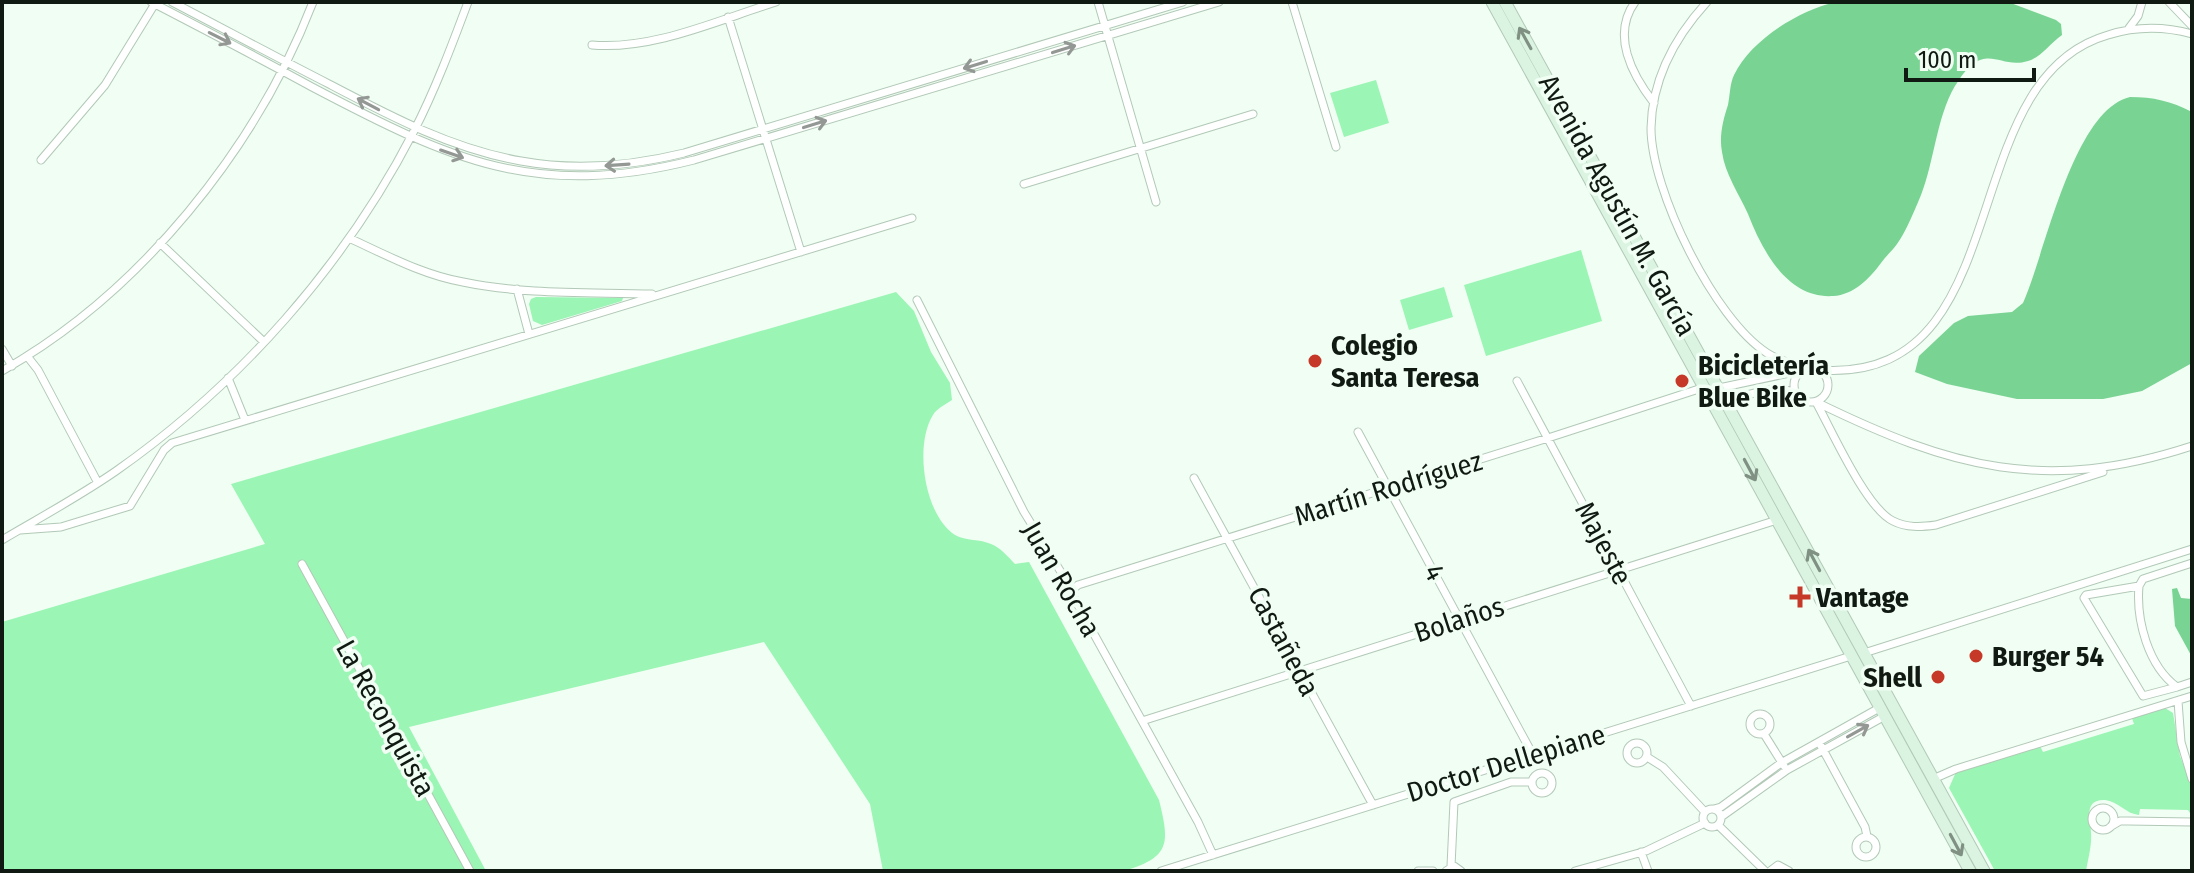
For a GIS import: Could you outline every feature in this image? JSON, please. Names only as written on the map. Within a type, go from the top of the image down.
[{"type":"main road","name":"Avenida Agustín M. García","points":[[1492,2],[1970,871]]},
{"type":"main road","name":"Avenida Agustín M. García","points":[[1505,2],[1984,871]]},
{"type":"street","points":[[172,2],[452,143],[521,161],[602,166],[652,161],[1183,2]]},
{"type":"street","points":[[2,371],[97,304],[160,243],[226,162],[283,71],[313,2]]},
{"type":"street","points":[[2,540],[98,483],[143,451],[228,378],[298,305],[349,238],[411,137],[468,2]]},
{"type":"street","points":[[592,45],[639,43],[776,2]]},
{"type":"street","points":[[1098,2],[1156,202]]},
{"type":"street","points":[[41,160],[105,85],[154,3],[447,153],[499,168],[586,177],[656,170],[1219,2]]},
{"type":"street","points":[[1292,2],[1336,147]]},
{"type":"street","points":[[1635,2],[1625,24],[1625,48],[1637,77],[1654,103]]},
{"type":"street","points":[[1707,2],[1672,49],[1654,103],[1651,126],[1655,168],[1690,251],[1730,316],[1752,341],[1783,361],[1804,369]]},
{"type":"street","points":[[2127,29],[2138,16],[2142,2]]},
{"type":"street","points":[[2169,2],[2192,26]]},
{"type":"street","points":[[728,17],[801,252]]},
{"type":"street","points":[[1713,401],[1719,388],[1804,369],[1848,370],[1872,364],[1912,344],[1930,328],[1953,296],[2022,112],[2033,90],[2049,70],[2070,53],[2098,38],[2127,29],[2168,29],[2192,34]]},
{"type":"street","points":[[932,78],[936,88]]},
{"type":"street","points":[[1024,184],[1253,114]]},
{"type":"street","points":[[20,530],[61,527],[130,506],[168,447],[185,439],[912,218]]},
{"type":"street","points":[[349,238],[445,278],[474,284],[517,289],[658,294]]},
{"type":"street","points":[[160,243],[264,342]]},
{"type":"street","points":[[517,289],[529,334]]},
{"type":"street","name":"Juan Rocha","points":[[917,300],[1018,502],[1072,590],[1213,855]]},
{"type":"street","points":[[2,349],[12,366]]},
{"type":"street","points":[[27,356],[38,370],[98,483]]},
{"type":"street","points":[[1804,369],[1794,383],[1796,393],[1804,401],[1816,402],[1883,434],[1951,457],[1995,467],[2045,472],[2124,465]]},
{"type":"street","points":[[1816,402],[1828,390],[1827,378],[1820,370]]},
{"type":"street","points":[[1705,387],[1712,376]]},
{"type":"street","points":[[228,378],[245,420]]},
{"type":"street","name":"Majeste","points":[[1517,381],[1691,706]]},
{"type":"street","points":[[1745,382],[1749,395]]},
{"type":"street","name":"Martín Rodríguez","points":[[1072,590],[1078,585],[1705,387]]},
{"type":"street","points":[[1726,401],[1773,389],[1796,393]]},
{"type":"street","points":[[1816,402],[1876,508],[1895,522],[1907,526],[1936,525],[2192,446]]},
{"type":"street","points":[[1830,427],[1834,417],[1844,415]]},
{"type":"street","points":[[176,424],[178,433],[185,439]]},
{"type":"street","name":"4","points":[[1358,432],[1533,755]]},
{"type":"street","points":[[143,451],[153,455],[156,465]]},
{"type":"street","points":[[2045,472],[2049,479],[2045,490]]},
{"type":"street","name":"Castañeda","points":[[1194,478],[1373,805]]},
{"type":"street","name":"Bolaños","points":[[1142,721],[1777,520]]},
{"type":"street","points":[[1864,653],[2192,549]]},
{"type":"street","points":[[2177,687],[2162,671],[2143,632],[2137,607],[2139,586],[2143,579],[2192,563]]},
{"type":"street","name":"La Reconquista","points":[[302,564],[470,871]]},
{"type":"street","points":[[2139,586],[2113,589],[2084,598],[2143,696],[2192,682]]},
{"type":"street","name":"Doctor Dellepiane","points":[[1161,871],[1851,656]]},
{"type":"street","points":[[1933,779],[1956,769],[2192,696]]},
{"type":"street","points":[[2178,701],[2181,742],[2192,779]]},
{"type":"street","points":[[1705,812],[1721,807],[1781,763],[1818,741],[1883,712]]},
{"type":"street","points":[[1705,823],[1712,827],[1787,770],[1883,712]]},
{"type":"street","points":[[1764,734],[1787,770]]},
{"type":"street","points":[[1818,741],[1867,836]]},
{"type":"street","points":[[1647,757],[1663,767],[1705,812],[1705,823]]},
{"type":"street","points":[[1461,871],[1457,867],[1448,869],[1454,802],[1511,782],[1532,782]]},
{"type":"street","points":[[2128,821],[2106,808],[2099,809],[2093,817],[2096,827],[2103,829],[2120,821],[2192,822]]},
{"type":"street","points":[[1714,809],[1720,821],[1768,871],[1778,865],[1789,871]]},
{"type":"street","points":[[2110,827],[2114,822],[2112,812]]},
{"type":"street","points":[[1575,871],[1641,852],[1705,823]]},
{"type":"street","points":[[1641,852],[1648,871]]},
{"type":"street","points":[[1198,859],[1203,871]]},
{"type":"street","points":[[1418,871],[1433,871]]},
{"type":"shaded area","points":[[1835,2],[2008,2],[2056,20],[2061,24],[2062,35],[2028,61],[2018,63],[1985,59],[1969,68],[1946,106],[1926,181],[1900,239],[1861,285],[1848,293],[1833,296],[1802,290],[1778,270],[1729,176],[1721,140],[1732,82],[1742,62],[1777,29],[1806,12]]},
{"type":"shaded area","points":[[1376,80],[1389,123],[1344,137],[1330,93]]},
{"type":"shaded area","points":[[2130,97],[2162,100],[2192,112],[2192,363],[2142,391],[2103,399],[2017,399],[1947,384],[1915,372],[1919,356],[1954,323],[1968,316],[2012,312],[2023,303],[2063,186],[2077,155],[2092,128],[2110,108]]},
{"type":"shaded area","points":[[1581,250],[1602,321],[1486,356],[1464,285]]},
{"type":"shaded area","points":[[1444,287],[1453,317],[1409,330],[1400,300]]},
{"type":"shaded area","points":[[896,292],[914,311],[931,352],[950,383],[952,400],[933,415],[924,444],[925,479],[936,512],[955,535],[994,545],[1015,564],[1029,562],[1159,800],[1165,838],[1163,847],[1150,860],[1124,871],[883,871],[870,804],[764,642],[409,727],[486,871],[2,871],[2,622],[265,544],[231,484]]},
{"type":"shaded area","points":[[536,297],[623,298],[622,301],[542,325],[533,321],[529,304]]},
{"type":"shaded area","points":[[2177,588],[2181,598],[2192,599],[2192,657],[2175,626],[2172,589]]},
{"type":"shaded area","points":[[2165,708],[2173,713],[2180,756],[2192,786],[2192,816],[2188,810],[2140,809],[2139,815],[2110,801],[2098,801],[2093,803],[2089,812],[2091,842],[2086,871],[1995,871],[1949,788],[1956,772],[2040,746],[2043,752],[2134,724],[2132,718]]},
{"type":"place","name":"Colegio Santa Teresa","points":[[1315,361]]},
{"type":"place","name":"Bicicletería Blue Bike","points":[[1682,381]]},
{"type":"place","name":"Vantage","points":[[1800,597]]},
{"type":"place","name":"Burger 54","points":[[1976,656]]},
{"type":"place","name":"Shell","points":[[1938,677]]}]
